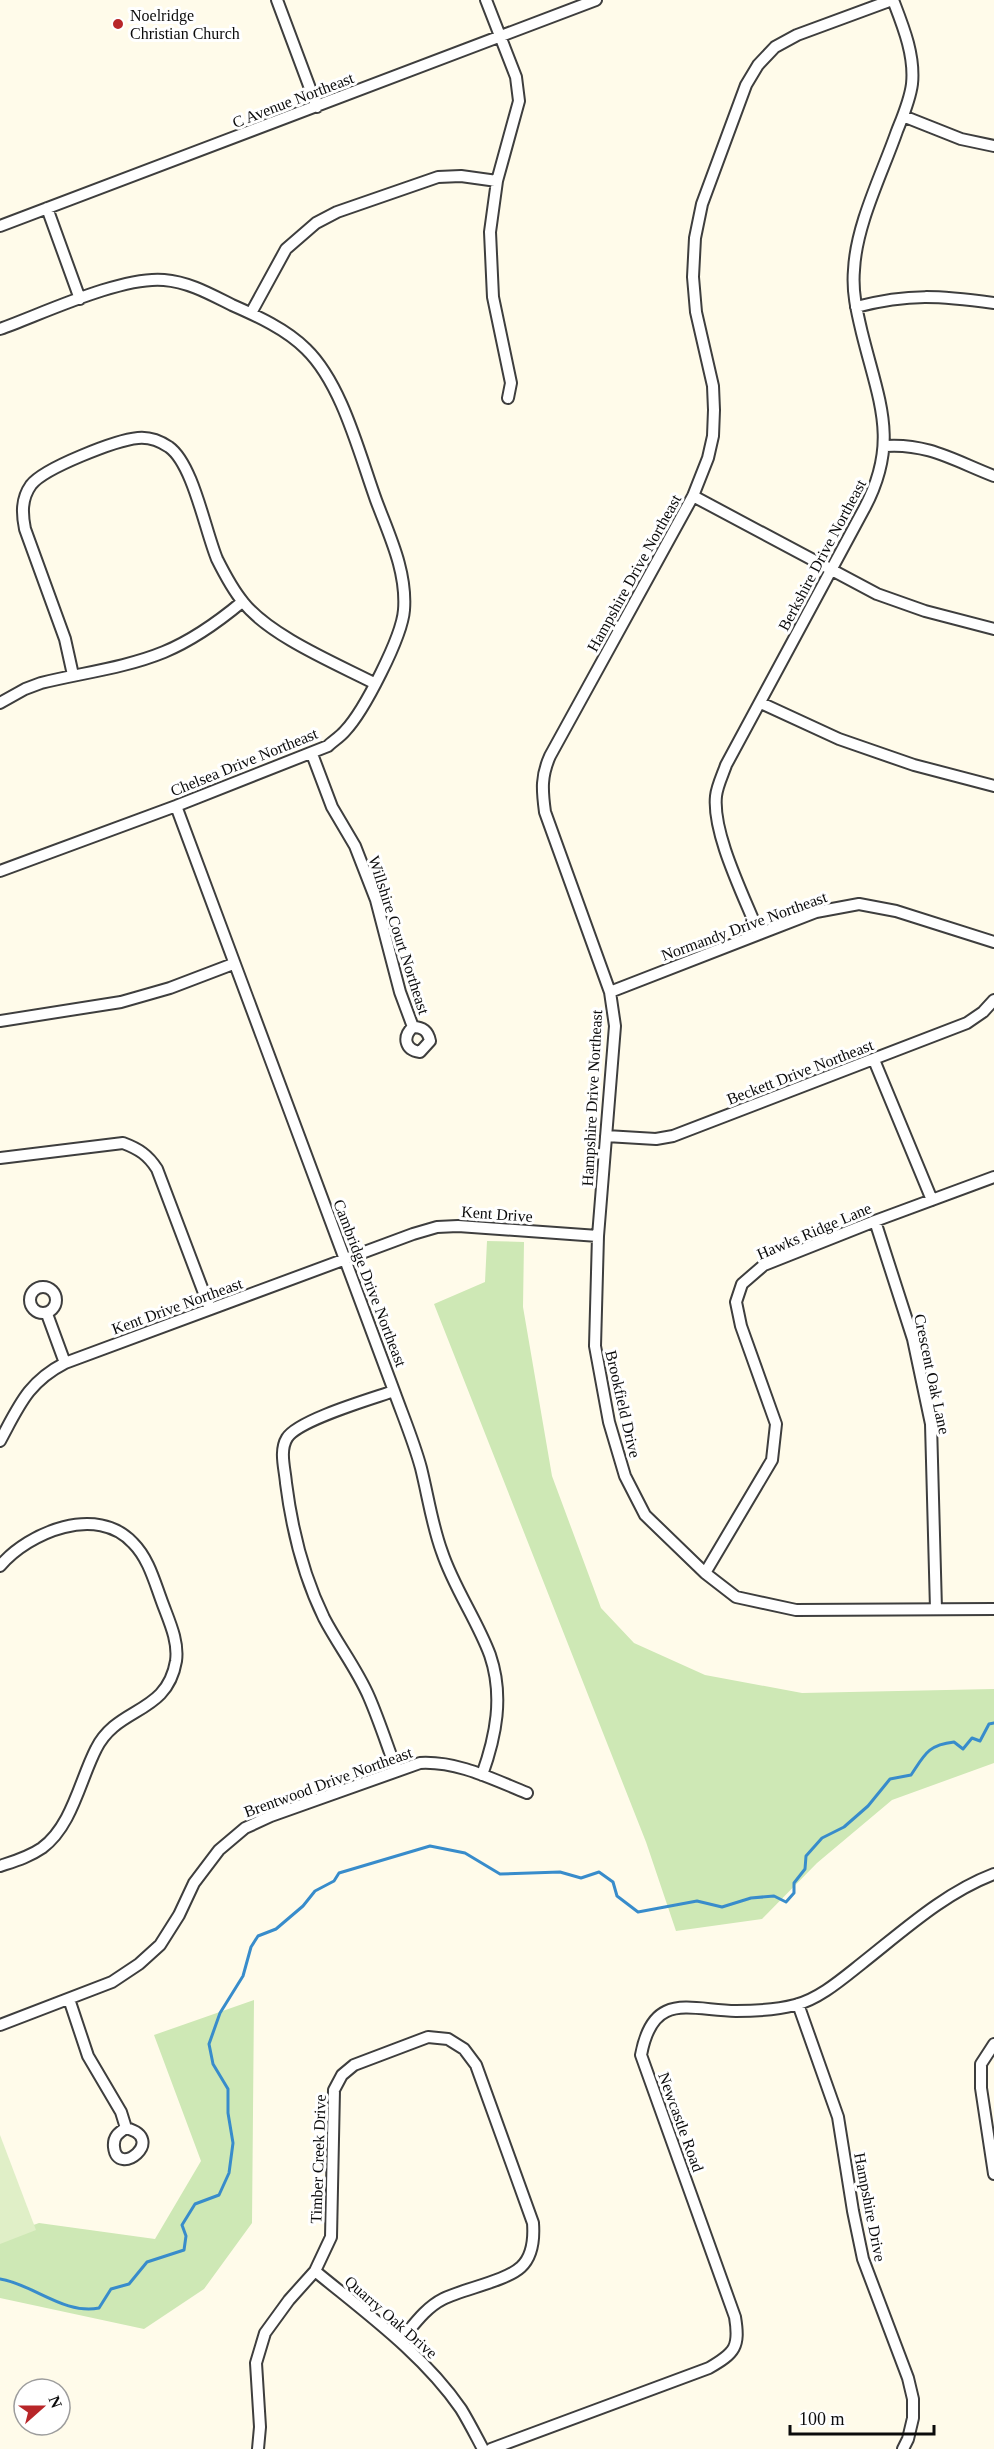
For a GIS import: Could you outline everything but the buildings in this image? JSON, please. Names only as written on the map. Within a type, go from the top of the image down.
[{"type":"street","points":[[277,0],[317,107]]},
{"type":"street","points":[[486,0],[516,77],[519,101],[497,181],[490,232],[490,268],[497,325],[511,383],[508,398]]},
{"type":"street","name":"C Avenue Northeast","points":[[0,226],[596,0]]},
{"type":"street","name":"Berkshire Drive Northeast","points":[[759,934],[721,835],[716,794],[726,765],[876,488],[885,446],[885,429],[854,290],[856,251],[912,84],[912,68],[904,30],[892,0]]},
{"type":"street","name":"Hampshire Drive Northeast","points":[[598,1236],[615,1026],[610,992],[545,812],[542,773],[693,496],[708,458],[713,436],[713,386],[696,312],[693,277],[695,238],[702,204],[746,85],[758,65],[775,47],[797,35],[892,0]]},
{"type":"street","points":[[903,116],[961,139],[994,146]]},
{"type":"street","points":[[251,313],[286,249],[316,223],[337,212],[438,177],[461,176],[497,181]]},
{"type":"street","points":[[48,208],[80,299]]},
{"type":"street","name":"Chelsea Drive Northeast","points":[[0,330],[125,283],[163,279],[197,288],[251,313],[287,334],[305,347],[327,375],[336,391],[401,569],[404,590],[402,624],[395,643],[356,718],[344,733],[328,746],[176,806],[0,871]]},
{"type":"street","points":[[856,307],[883,300],[934,295],[994,303]]},
{"type":"street","points":[[73,675],[62,630],[25,529],[23,505],[26,494],[39,477],[50,470],[93,452],[139,438],[149,439],[170,447],[180,458],[217,559],[242,602],[270,626],[306,648],[374,683]]},
{"type":"street","points":[[885,446],[903,445],[937,451],[994,476]]},
{"type":"street","points":[[693,496],[877,594],[925,611],[994,629]]},
{"type":"street","points":[[0,703],[25,689],[73,675],[145,659],[164,652],[219,622],[242,602]]},
{"type":"street","points":[[761,703],[839,739],[914,765],[994,786]]},
{"type":"street","name":"Willshire Court Northeast","points":[[312,754],[332,807],[355,846],[376,900],[400,992],[413,1028]]},
{"type":"street","name":"Cambridge Drive Northeast","points":[[176,806],[394,1391],[420,1466],[441,1550],[456,1588],[490,1655],[497,1687],[498,1720],[482,1775]]},
{"type":"street","name":"Normandy Drive Northeast","points":[[610,992],[816,912],[859,904],[896,911],[994,942]]},
{"type":"street","points":[[0,1021],[121,1002],[170,988],[233,964]]},
{"type":"street","name":"Beckett Drive Northeast","points":[[606,1136],[656,1139],[673,1136],[967,1023],[983,1012],[994,1000]]},
{"type":"street","points":[[874,1060],[932,1200]]},
{"type":"street","points":[[0,1158],[123,1143],[149,1156],[158,1169],[210,1309]]},
{"type":"street","name":"Hawks Ridge Lane","points":[[705,1573],[772,1460],[776,1424],[741,1326],[736,1302],[742,1284],[764,1265],[994,1177]]},
{"type":"street","name":"Crescent Oak Lane","points":[[875,1221],[913,1339],[931,1424],[936,1609]]},
{"type":"street","name":"Kent Drive","points":[[396,1241],[437,1227],[458,1226],[598,1236]]},
{"type":"street","name":"Brookfield Drive","points":[[598,1236],[595,1346],[609,1422],[625,1476],[645,1515],[705,1573],[736,1597],[796,1610],[994,1609]]},
{"type":"street","name":"Kent Drive Northeast","points":[[0,1441],[18,1404],[46,1372],[396,1241]]},
{"type":"street","points":[[47,1314],[65,1363]]},
{"type":"street","points":[[394,1391],[300,1425],[287,1438],[283,1451],[289,1509],[307,1579],[325,1619],[350,1659],[369,1697],[396,1770]]},
{"type":"street","points":[[0,1566],[14,1551],[31,1541],[66,1527],[93,1524],[122,1533],[146,1559],[173,1631],[176,1646],[176,1660],[171,1679],[160,1695],[145,1708],[129,1715],[106,1732],[62,1826],[43,1847],[24,1858],[0,1866]]},
{"type":"street","name":"Brentwood Drive Northeast","points":[[0,2025],[112,1982],[139,1964],[160,1945],[179,1915],[194,1883],[219,1850],[245,1828],[271,1816],[420,1763],[438,1762],[458,1766],[527,1793]]},
{"type":"street","name":"Newcastle Road","points":[[490,2449],[709,2368],[727,2357],[738,2337],[735,2317],[641,2055],[645,2034],[656,2017],[677,2006],[735,2011],[772,2010],[798,2004],[835,1984],[924,1914],[953,1895],[994,1874]]},
{"type":"street","points":[[69,1999],[88,2056],[121,2112],[126,2128]]},
{"type":"street","name":"Hampshire Drive","points":[[798,2004],[838,2117],[863,2259],[908,2378],[913,2399],[913,2418],[903,2449]]},
{"type":"street","name":"Timber Creek Drive","points":[[258,2449],[260,2427],[255,2363],[265,2333],[289,2300],[315,2271],[331,2237],[334,2090],[342,2075],[354,2065],[428,2037],[448,2039],[464,2049],[476,2066],[533,2223],[534,2239],[522,2266],[509,2274],[442,2299],[424,2312],[400,2341]]},
{"type":"street","points":[[994,2044],[981,2064],[981,2088],[994,2174]]},
{"type":"street","name":"Quarry Oak Drive","points":[[315,2271],[400,2341],[430,2372],[461,2409],[483,2449]]},
{"type":"green space","points":[[487,1241],[524,1242],[523,1307],[552,1476],[601,1608],[634,1643],[705,1675],[802,1693],[994,1689],[994,1763],[892,1800],[817,1863],[762,1919],[676,1931],[646,1842],[434,1304],[485,1282]]},
{"type":"green space","points":[[254,2000],[252,2223],[204,2289],[144,2329],[0,2298],[0,2237],[39,2223],[155,2239],[201,2161],[154,2035]]},
{"type":"green space","points":[[0,2135],[36,2230],[0,2244]]},
{"type":"waterway","points":[[0,2279],[73,2307],[99,2308],[111,2289],[129,2284],[147,2262],[184,2250],[186,2236],[182,2225],[195,2204],[219,2195],[229,2173],[233,2143],[228,2113],[228,2089],[213,2064],[209,2044],[220,2013],[243,1976],[251,1947],[258,1936],[276,1929],[303,1906],[315,1891],[334,1881],[339,1873],[430,1846],[465,1853],[500,1874],[560,1872],[581,1878],[599,1872],[613,1882],[617,1896],[638,1912],[697,1901],[722,1907],[751,1898],[774,1896],[786,1902],[794,1893],[794,1883],[805,1869],[806,1856],[822,1838],[844,1827],[868,1806],[890,1779],[911,1775],[924,1756],[938,1745],[954,1742],[963,1749],[972,1738],[980,1741],[989,1724],[994,1723]]},
{"type":"place","name":"Noelridge Christian Church","points":[[118,24]]}]
